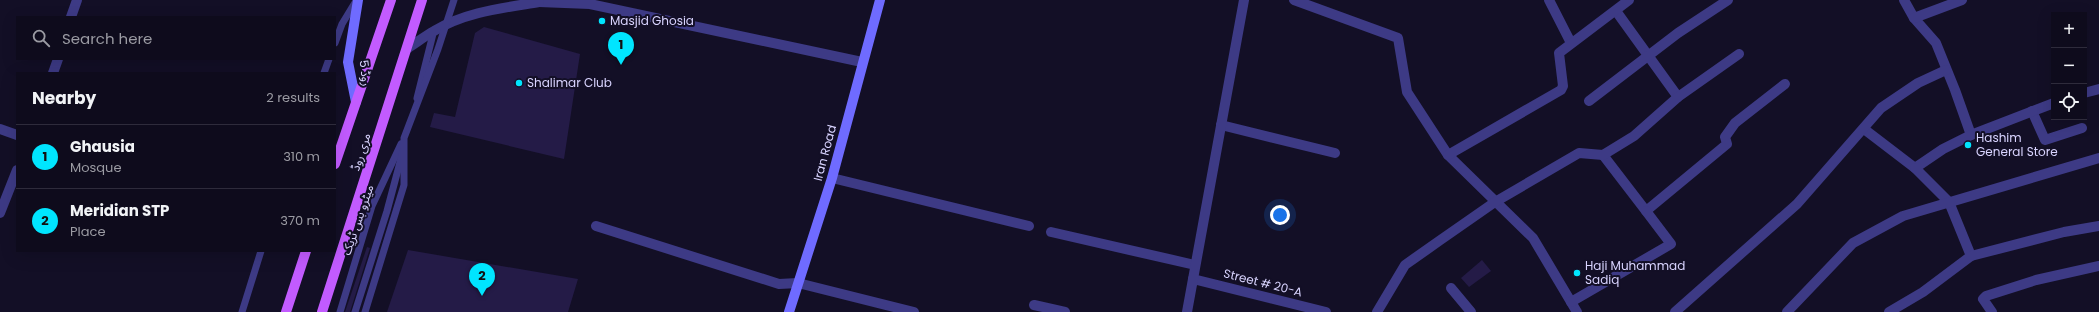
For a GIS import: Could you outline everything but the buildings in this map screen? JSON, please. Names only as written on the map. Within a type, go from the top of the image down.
[{"type":"main road","name":"روڈ 5","points":[[356,102],[348,62],[357,0]]},
{"type":"main road","name":"مری روڈ","points":[[336,161],[391,0]]},
{"type":"main road","name":"مری روڈ","points":[[322,312],[408,48],[422,0]]},
{"type":"main road","name":"Iran Road","points":[[789,312],[832,178],[862,62],[880,0]]},
{"type":"main road","points":[[286,312],[306,252]]},
{"type":"street","points":[[71,16],[77,0]]},
{"type":"street","points":[[1187,312],[1244,0]]},
{"type":"street","points":[[1294,0],[1398,38],[1407,92],[1448,155],[1533,238],[1577,312]]},
{"type":"street","points":[[1549,0],[1571,43]]},
{"type":"street","points":[[1448,155],[1562,90],[1563,86],[1559,53],[1629,0]]},
{"type":"street","points":[[1589,102],[1678,33],[1728,0]]},
{"type":"street","points":[[1904,0],[1914,18],[1936,43],[1970,135]]},
{"type":"street","points":[[1914,18],[1962,0]]},
{"type":"street","points":[[408,48],[434,30],[465,17],[537,1],[590,4],[862,62]]},
{"type":"street","points":[[1616,11],[1678,97]]},
{"type":"street","points":[[1376,312],[1405,265],[1495,202],[1579,153],[1604,155],[1634,136],[1678,97],[1739,54]]},
{"type":"street","points":[[53,72],[58,60]]},
{"type":"street","points":[[1676,312],[1796,204],[1881,108],[1918,83],[1946,70]]},
{"type":"street","points":[[1646,211],[1727,144],[1725,137],[1735,123],[1786,84]]},
{"type":"street","points":[[2087,93],[2099,89]]},
{"type":"street","points":[[1915,168],[1943,149],[1970,135],[2051,104]]},
{"type":"street","points":[[2032,111],[2046,140],[2082,128]]},
{"type":"street","points":[[1221,125],[1335,153]]},
{"type":"street","points":[[0,129],[16,135]]},
{"type":"street","points":[[1864,129],[1915,168],[1949,202],[1971,256]]},
{"type":"street","points":[[1571,302],[1671,244],[1604,155]]},
{"type":"street","points":[[1787,312],[1853,243],[1903,216],[2099,158]]},
{"type":"street","points":[[0,213],[16,173]]},
{"type":"street","points":[[832,178],[1028,226]]},
{"type":"street","points":[[596,226],[779,284],[798,283],[914,312]]},
{"type":"street","points":[[1889,312],[1923,292],[1971,256],[2064,232],[2099,226]]},
{"type":"street","points":[[1051,232],[1196,265]]},
{"type":"street","points":[[1992,312],[1983,299],[1986,296],[2036,280],[2099,266]]},
{"type":"street","name":"Street # 20-A","points":[[1193,279],[1326,312]]},
{"type":"street","points":[[1451,288],[1470,312]]},
{"type":"street","points":[[1034,305],[1065,312]]},
{"type":"lane","points":[[336,40],[342,24],[357,0]]},
{"type":"lane","name":"میٹرو بس ٹریک","points":[[340,312],[372,206],[404,138],[438,49],[454,0]]},
{"type":"lane","points":[[355,312],[387,211],[434,30]]},
{"type":"lane","points":[[324,72],[329,60]]},
{"type":"lane","name":"میٹرو بس ٹریک","points":[[365,312],[404,185],[404,138]]},
{"type":"lane","points":[[242,312],[261,252]]},
{"type":"place","name":"Masjid Ghosia","points":[[602,21]]},
{"type":"place","name":"Ghausia","points":[[621,65]]},
{"type":"place","name":"Shalimar Club","points":[[519,83]]},
{"type":"place","name":"Hashim General Store","points":[[1968,145]]},
{"type":"place","name":"Haji Muhammad Sadiq","points":[[1577,273]]},
{"type":"place","name":"Meridian STP","points":[[482,296]]}]
